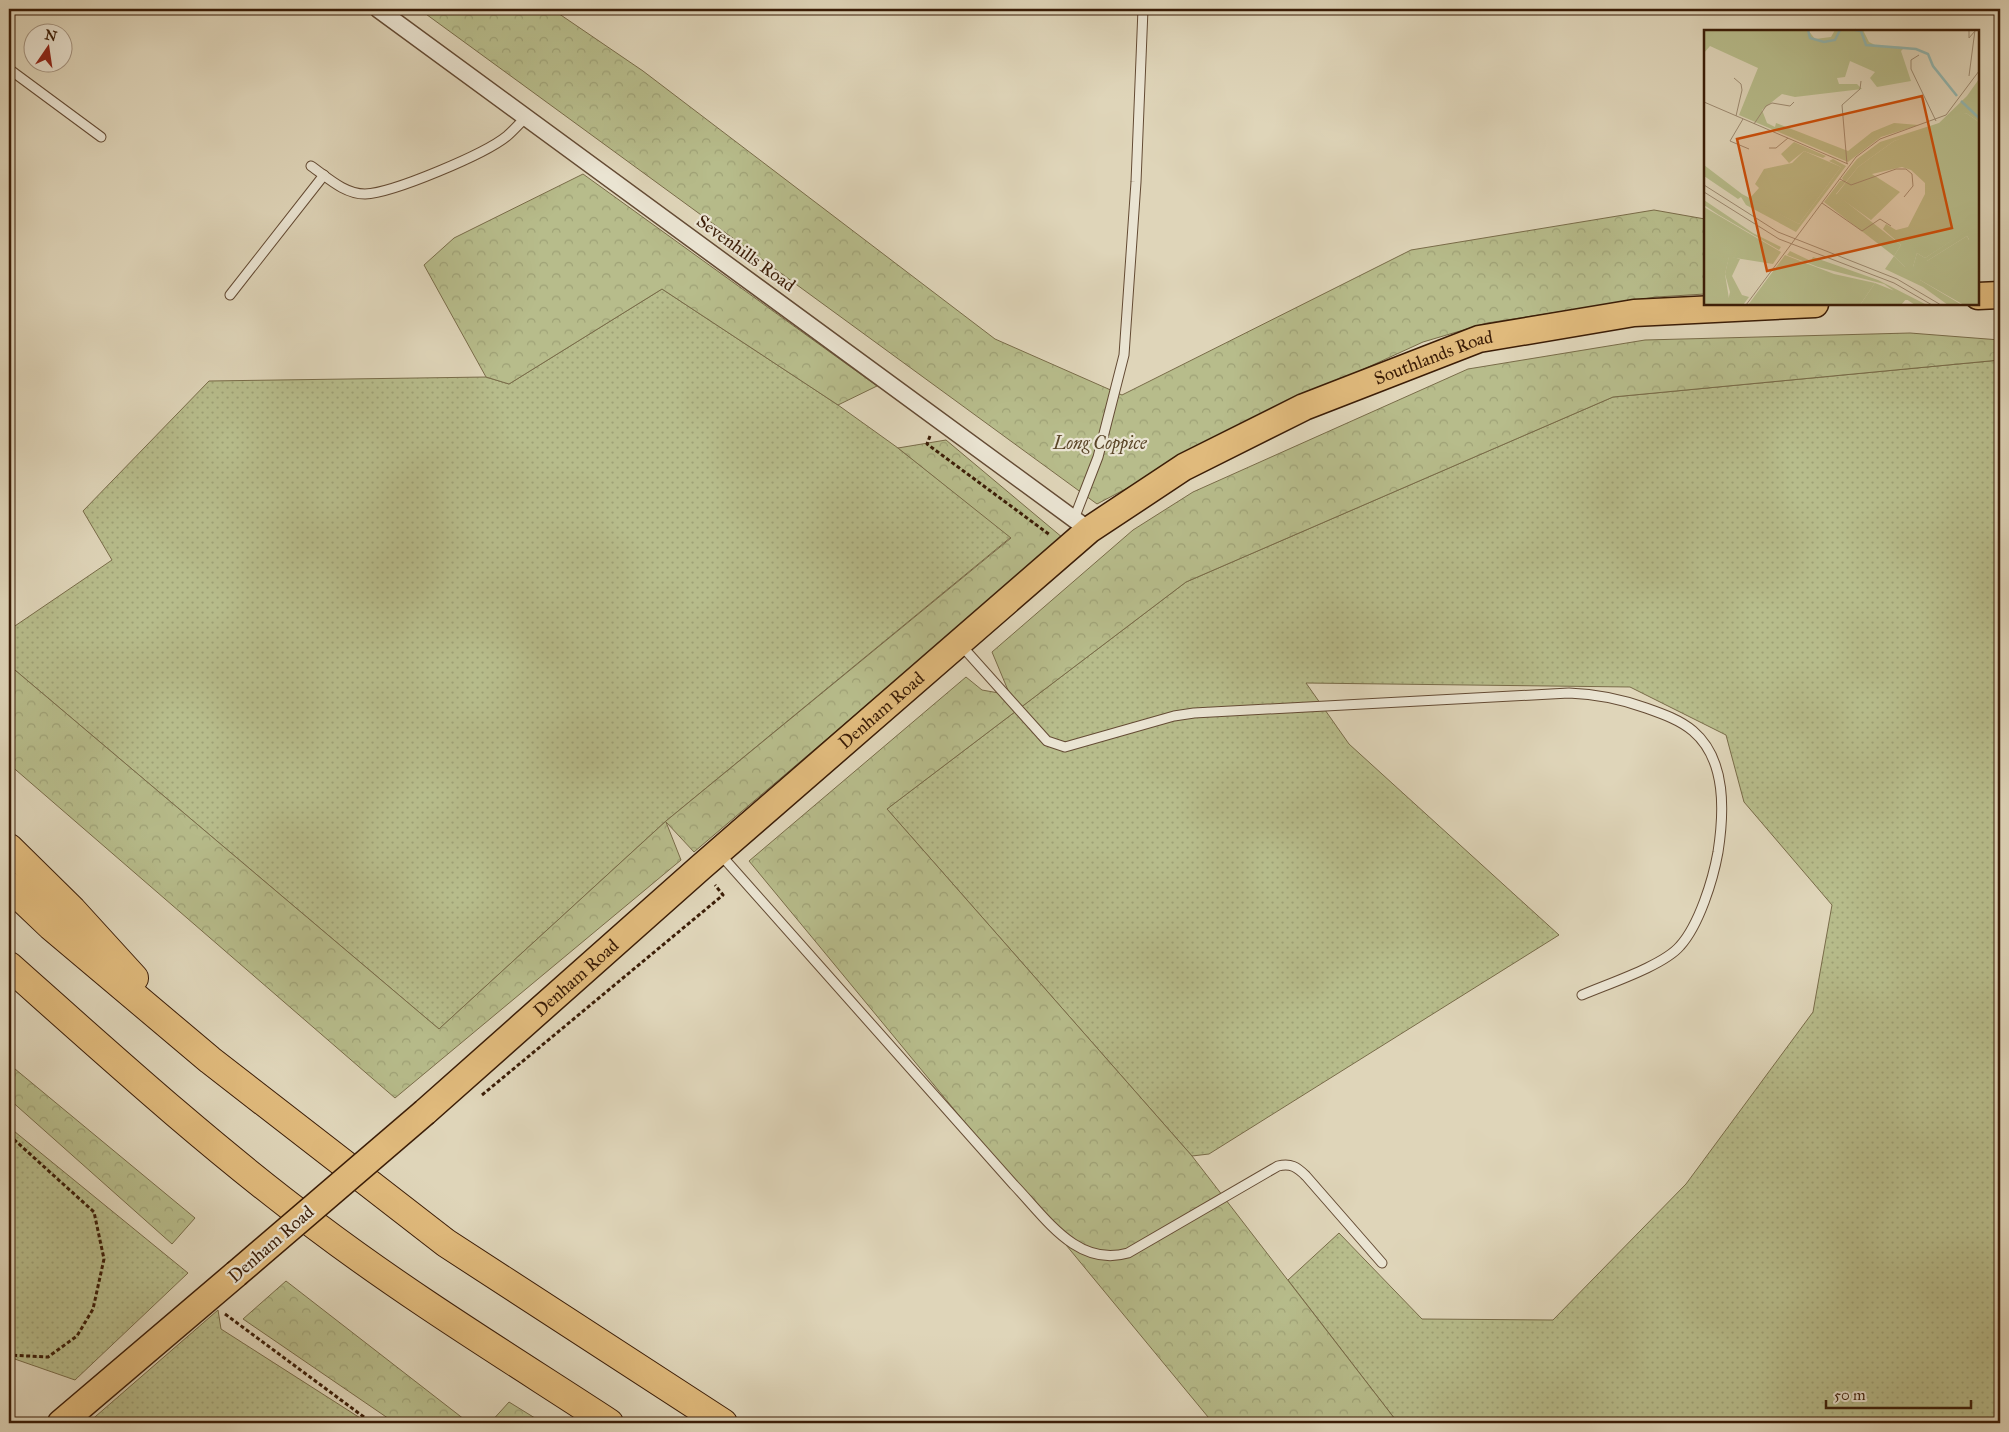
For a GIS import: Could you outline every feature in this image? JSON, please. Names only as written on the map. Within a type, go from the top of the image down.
[{"type":"highway","points":[[9,848],[72,910],[210,1060]]},
{"type":"highway","points":[[9,886],[51,926],[210,1060],[446,1243],[723,1423]]},
{"type":"highway","points":[[9,966],[199,1134],[316,1227],[405,1289],[609,1423]]},
{"type":"main road","points":[[1979,296],[2000,295]]},
{"type":"main road","name":"Southlands Road","points":[[1082,524],[1184,467],[1304,407],[1479,339],[1634,313],[1795,305]]},
{"type":"main road","name":"Denham Road","points":[[61,1423],[425,1112],[718,852],[960,644],[1082,524]]},
{"type":"street","name":"Sevenhills Road","points":[[378,9],[1082,524]]},
{"type":"lane","points":[[1082,524],[1124,355],[1135,201],[1143,9]]},
{"type":"lane","points":[[9,70],[101,138]]},
{"type":"lane","points":[[311,166],[343,189],[364,194],[389,189],[422,178],[506,137],[526,117]]},
{"type":"lane","points":[[230,295],[324,175]]},
{"type":"lane","points":[[960,644],[1046,741],[1064,747],[1174,716],[1194,713],[1569,693],[1601,694],[1671,716],[1694,732],[1700,739],[1710,753],[1720,782],[1722,823],[1716,864],[1705,904],[1680,947],[1658,962],[1582,995]]},
{"type":"lane","points":[[718,852],[1014,1185],[1059,1233],[1075,1247],[1096,1255],[1114,1257],[1128,1254],[1278,1166],[1287,1164],[1296,1167],[1306,1176],[1382,1263]]},
{"type":"path","points":[[9,1135],[94,1212],[104,1259],[93,1309],[77,1336],[48,1356],[9,1355]]},
{"type":"path","points":[[232,1308],[224,1315],[372,1423]]},
{"type":"green space","name":"Long Coppice","points":[[419,9],[552,9],[643,71],[995,339],[1122,395],[1411,250],[1654,210],[1704,219],[1704,294],[1656,297],[1487,323],[1423,342],[1283,406],[1097,504]]},
{"type":"green space","points":[[583,174],[877,386],[838,405],[662,289],[509,384],[486,377],[424,265],[454,238]]},
{"type":"green space","points":[[662,289],[838,405],[898,448],[1011,537],[666,821],[439,1029],[9,665],[9,630],[112,560],[83,511],[209,381],[486,377],[509,384]]},
{"type":"green space","points":[[1910,333],[2000,340],[2000,360],[1613,397],[1186,582],[887,809],[1192,1156],[1398,1423],[1213,1423],[749,861],[966,677],[982,690],[1010,695],[992,652],[1133,530],[1193,492],[1468,369],[1645,340]]},
{"type":"green space","points":[[2000,360],[2000,1423],[1398,1423],[1288,1280],[1339,1233],[1422,1319],[1553,1320],[1686,1184],[1813,1012],[1832,905],[1744,802],[1726,735],[1630,687],[1306,683],[1349,744],[1559,935],[1209,1154],[1192,1156],[887,809],[1186,582],[1613,397]]},
{"type":"green space","points":[[946,440],[1063,538],[694,852],[666,822],[681,860],[395,1098],[9,764],[9,665],[439,1029],[666,821],[1011,538],[898,448]]},
{"type":"green space","points":[[9,1064],[195,1218],[172,1244],[9,1099]]},
{"type":"green space","points":[[9,1127],[188,1273],[75,1380],[9,1357]]},
{"type":"green space","points":[[286,1281],[469,1423],[395,1423],[243,1319]]},
{"type":"green space","points":[[218,1310],[221,1329],[368,1423],[88,1423]]},
{"type":"green space","points":[[509,1402],[543,1423],[490,1423]]}]
